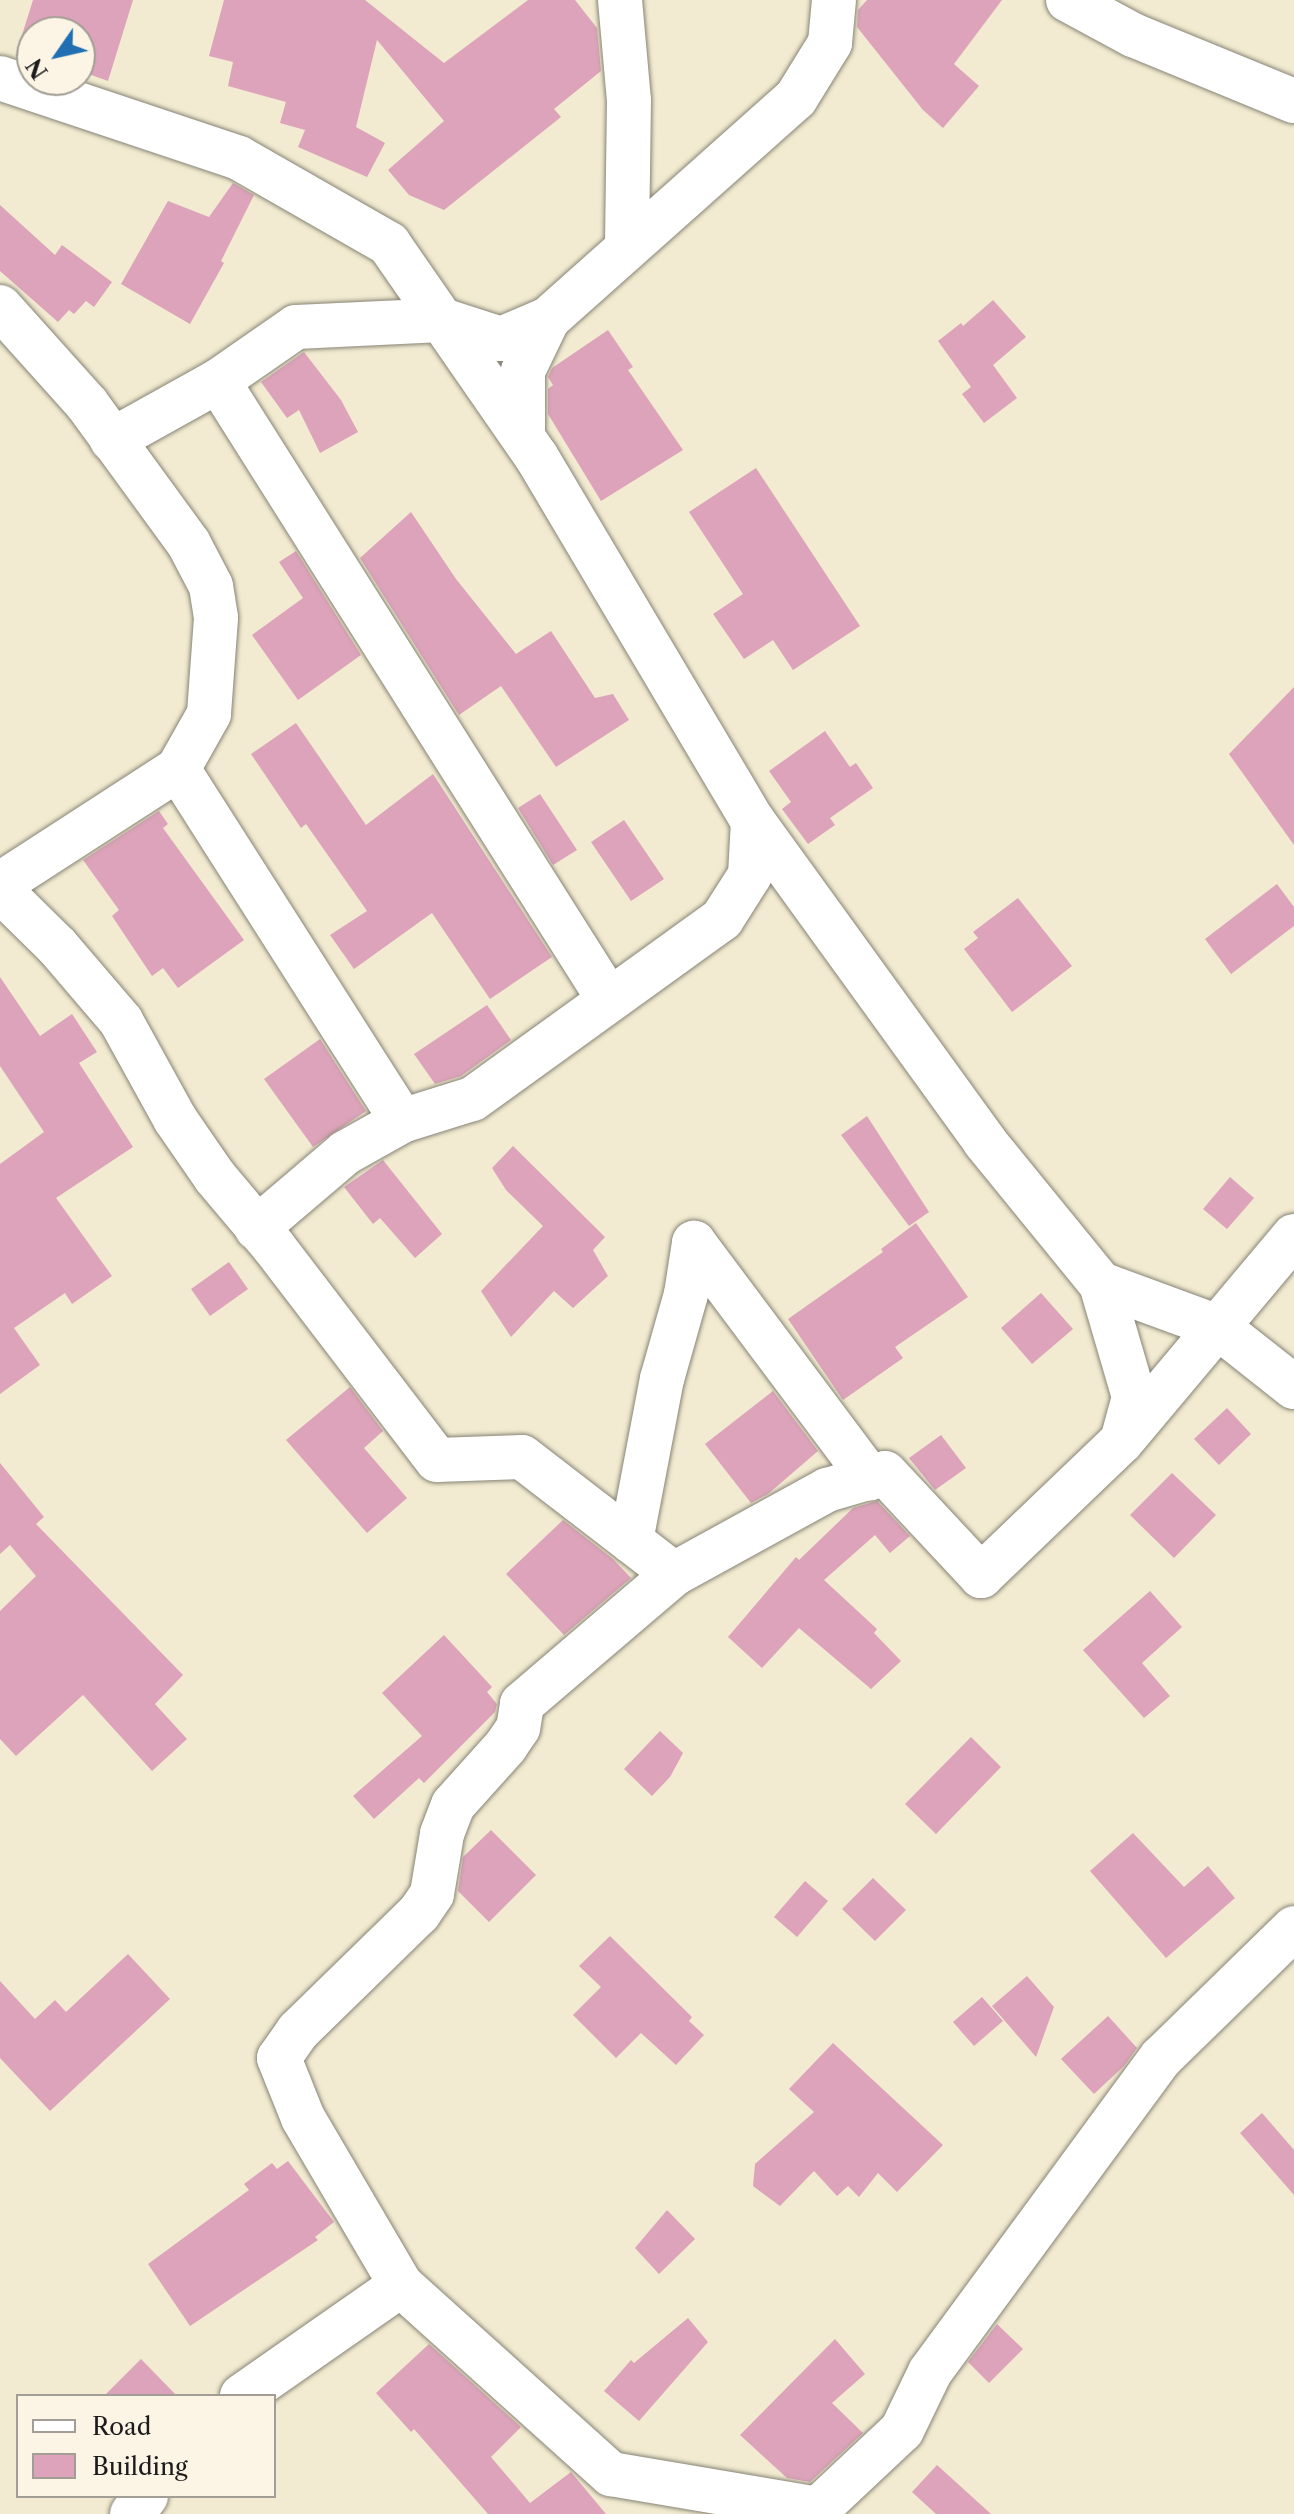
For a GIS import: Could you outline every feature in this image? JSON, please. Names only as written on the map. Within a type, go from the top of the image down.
[{"type":"street","points":[[620,0],[629,100],[627,247]]},
{"type":"street","points":[[112,440],[218,381],[296,327],[442,320],[501,339],[548,319],[796,98],[830,43],[834,0]]},
{"type":"street","points":[[1068,0],[1133,35],[1294,101]]},
{"type":"street","points":[[0,78],[239,158],[389,244],[523,436],[753,821],[985,1142],[1101,1284],[1134,1397],[1122,1441]]},
{"type":"street","points":[[0,307],[87,404],[189,544],[211,586],[216,618],[209,714],[178,769],[0,887],[57,946],[121,1021],[175,1119],[215,1177],[437,1460],[522,1457],[674,1574]]},
{"type":"street","points":[[523,436],[523,371],[548,319]]},
{"type":"street","points":[[218,381],[609,1000]]},
{"type":"street","points":[[178,769],[402,1121]]},
{"type":"street","points":[[257,1228],[345,1153],[402,1121],[472,1099],[722,919],[750,875],[753,821]]},
{"type":"street","points":[[1294,1236],[1122,1441],[981,1576],[885,1473],[827,1490],[674,1574],[522,1704],[518,1728],[506,1746],[453,1805],[442,1834],[432,1894],[419,1913],[298,2031],[279,2058],[303,2118],[401,2285],[611,2474],[818,2509],[902,2430],[930,2372],[1161,2058],[1294,1928]]},
{"type":"street","points":[[631,1541],[662,1379],[686,1294],[694,1243],[870,1478]]},
{"type":"street","points":[[1101,1284],[1218,1327],[1294,1387]]},
{"type":"street","points":[[245,2394],[401,2285]]},
{"type":"street","points":[[132,2514],[144,2498]]},
{"type":"building","points":[[33,0],[133,0],[108,81],[96,77],[96,16],[28,16]]},
{"type":"building","points":[[224,0],[365,0],[444,63],[528,0],[575,0],[597,28],[601,71],[554,109],[561,117],[444,210],[409,195],[388,170],[444,121],[377,40],[356,127],[385,143],[367,177],[298,147],[305,130],[280,123],[286,102],[228,86],[233,62],[209,56]]},
{"type":"building","points":[[867,0],[1002,0],[954,64],[979,86],[943,128],[923,110],[857,27],[858,10]]},
{"type":"building","points":[[233,183],[254,195],[221,261],[224,263],[190,324],[121,284],[168,201],[209,217]]},
{"type":"building","points":[[0,205],[55,255],[62,245],[112,282],[94,307],[86,301],[74,314],[69,310],[58,322],[0,271]]},
{"type":"building","points":[[993,300],[1026,337],[993,365],[1017,398],[984,423],[962,394],[971,387],[938,341],[961,323],[963,326]]},
{"type":"building","points":[[608,330],[633,367],[628,370],[683,450],[601,501],[548,414],[548,389],[553,385],[548,377],[552,368]]},
{"type":"building","points":[[304,352],[341,400],[358,432],[320,453],[299,410],[287,418],[261,382]]},
{"type":"building","points":[[756,468],[860,626],[793,670],[773,640],[744,659],[713,614],[743,594],[689,512]]},
{"type":"building","points":[[411,512],[456,579],[516,654],[551,631],[595,698],[613,694],[629,720],[556,767],[501,686],[459,715],[360,558]]},
{"type":"building","points":[[296,551],[361,655],[298,700],[252,635],[303,598],[279,562]]},
{"type":"building","points":[[1294,687],[1294,845],[1229,754]]},
{"type":"building","points":[[296,723],[366,825],[433,774],[552,957],[490,999],[432,913],[354,969],[330,935],[367,911],[306,824],[301,828],[251,754]]},
{"type":"building","points":[[825,731],[850,767],[856,763],[873,788],[830,818],[835,825],[808,844],[782,809],[791,802],[769,771]]},
{"type":"building","points":[[540,794],[577,850],[553,865],[518,808]]},
{"type":"building","points":[[159,811],[168,824],[163,828],[244,940],[178,988],[163,968],[152,976],[112,916],[119,910],[83,860]]},
{"type":"building","points":[[624,820],[664,879],[631,901],[591,842]]},
{"type":"building","points":[[1277,884],[1294,907],[1294,926],[1231,974],[1205,939]]},
{"type":"building","points":[[1018,898],[1072,966],[1012,1012],[964,949],[978,938],[973,932]]},
{"type":"building","points":[[0,977],[40,1036],[72,1014],[97,1052],[79,1063],[133,1147],[56,1198],[112,1276],[72,1304],[65,1293],[14,1328],[40,1365],[0,1394],[0,1164],[44,1132],[0,1066]]},
{"type":"building","points":[[487,1005],[511,1040],[461,1076],[435,1084],[414,1054]]},
{"type":"building","points":[[320,1039],[366,1111],[313,1147],[264,1079]]},
{"type":"building","points":[[867,1116],[929,1212],[909,1226],[841,1135]]},
{"type":"building","points":[[513,1146],[605,1237],[593,1250],[608,1276],[573,1308],[554,1291],[511,1337],[481,1291],[543,1226],[506,1190],[492,1168]]},
{"type":"building","points":[[383,1160],[442,1234],[415,1258],[380,1218],[373,1224],[344,1187]]},
{"type":"building","points":[[1230,1177],[1254,1198],[1227,1229],[1203,1209]]},
{"type":"building","points":[[916,1223],[968,1297],[895,1347],[903,1358],[843,1400],[788,1319],[883,1252],[881,1249]]},
{"type":"building","points":[[229,1262],[248,1289],[210,1316],[191,1289]]},
{"type":"building","points":[[1041,1293],[1073,1329],[1032,1364],[1001,1328]]},
{"type":"building","points":[[350,1387],[383,1431],[364,1448],[407,1498],[367,1533],[286,1440]]},
{"type":"building","points":[[773,1391],[818,1451],[768,1494],[751,1503],[705,1444]]},
{"type":"building","points":[[1227,1408],[1251,1434],[1219,1465],[1194,1439]]},
{"type":"building","points":[[941,1435],[966,1468],[935,1490],[909,1458]]},
{"type":"building","points":[[0,1463],[44,1517],[36,1524],[183,1675],[155,1704],[187,1739],[152,1771],[83,1695],[16,1756],[0,1739],[0,1611],[36,1576],[10,1545],[0,1554]]},
{"type":"building","points":[[1172,1473],[1216,1515],[1174,1558],[1130,1515]]},
{"type":"building","points":[[877,1501],[910,1536],[890,1553],[875,1535],[824,1580],[877,1629],[874,1633],[901,1661],[871,1689],[799,1628],[762,1668],[728,1637],[796,1557],[799,1560],[853,1508]]},
{"type":"building","points":[[563,1520],[613,1559],[631,1578],[564,1635],[506,1574]]},
{"type":"building","points":[[1150,1591],[1182,1627],[1142,1663],[1170,1696],[1144,1718],[1083,1650]]},
{"type":"building","points":[[444,1635],[492,1687],[487,1692],[497,1704],[495,1712],[424,1783],[419,1778],[374,1819],[353,1796],[422,1736],[382,1693]]},
{"type":"building","points":[[660,1731],[683,1753],[670,1777],[652,1796],[624,1769]]},
{"type":"building","points":[[971,1737],[1001,1767],[936,1834],[905,1804]]},
{"type":"building","points":[[491,1830],[536,1875],[489,1922],[458,1891],[463,1857]]},
{"type":"building","points":[[1133,1833],[1184,1887],[1208,1866],[1235,1898],[1166,1958],[1090,1871]]},
{"type":"building","points":[[873,1878],[906,1910],[875,1941],[842,1909]]},
{"type":"building","points":[[805,1881],[828,1901],[797,1937],[774,1917]]},
{"type":"building","points":[[610,1936],[692,2017],[689,2021],[704,2035],[676,2065],[641,2033],[616,2058],[573,2015],[601,1987],[579,1966]]},
{"type":"building","points":[[128,1954],[170,1999],[50,2111],[0,2058],[0,1981],[35,2019],[55,2000],[66,2012]]},
{"type":"building","points":[[1027,1976],[1054,2007],[1036,2057],[992,2006]]},
{"type":"building","points":[[982,1997],[1003,2021],[974,2046],[953,2022]]},
{"type":"building","points":[[1108,2016],[1137,2048],[1124,2066],[1094,2094],[1061,2059]]},
{"type":"building","points":[[833,2043],[943,2145],[897,2192],[878,2173],[859,2197],[848,2186],[837,2196],[814,2171],[780,2206],[753,2186],[755,2164],[814,2112],[789,2089]]},
{"type":"building","points":[[1262,2113],[1294,2150],[1294,2195],[1240,2133]]},
{"type":"building","points":[[288,2161],[334,2222],[315,2237],[318,2240],[190,2326],[148,2264],[249,2190],[244,2184],[272,2163],[277,2169]]},
{"type":"building","points":[[667,2210],[695,2239],[659,2274],[635,2248]]},
{"type":"building","points":[[688,2318],[708,2342],[639,2421],[604,2391],[631,2360],[634,2363]]},
{"type":"building","points":[[997,2324],[1023,2349],[989,2383],[968,2362]]},
{"type":"building","points":[[835,2339],[865,2374],[832,2403],[863,2433],[810,2482],[787,2478],[740,2435]]},
{"type":"building","points":[[429,2344],[521,2427],[491,2457],[530,2503],[571,2472],[606,2514],[488,2514],[414,2429],[411,2432],[376,2393]]},
{"type":"building","points":[[141,2359],[175,2394],[106,2394]]},
{"type":"building","points":[[937,2465],[991,2514],[936,2514],[912,2492]]}]
